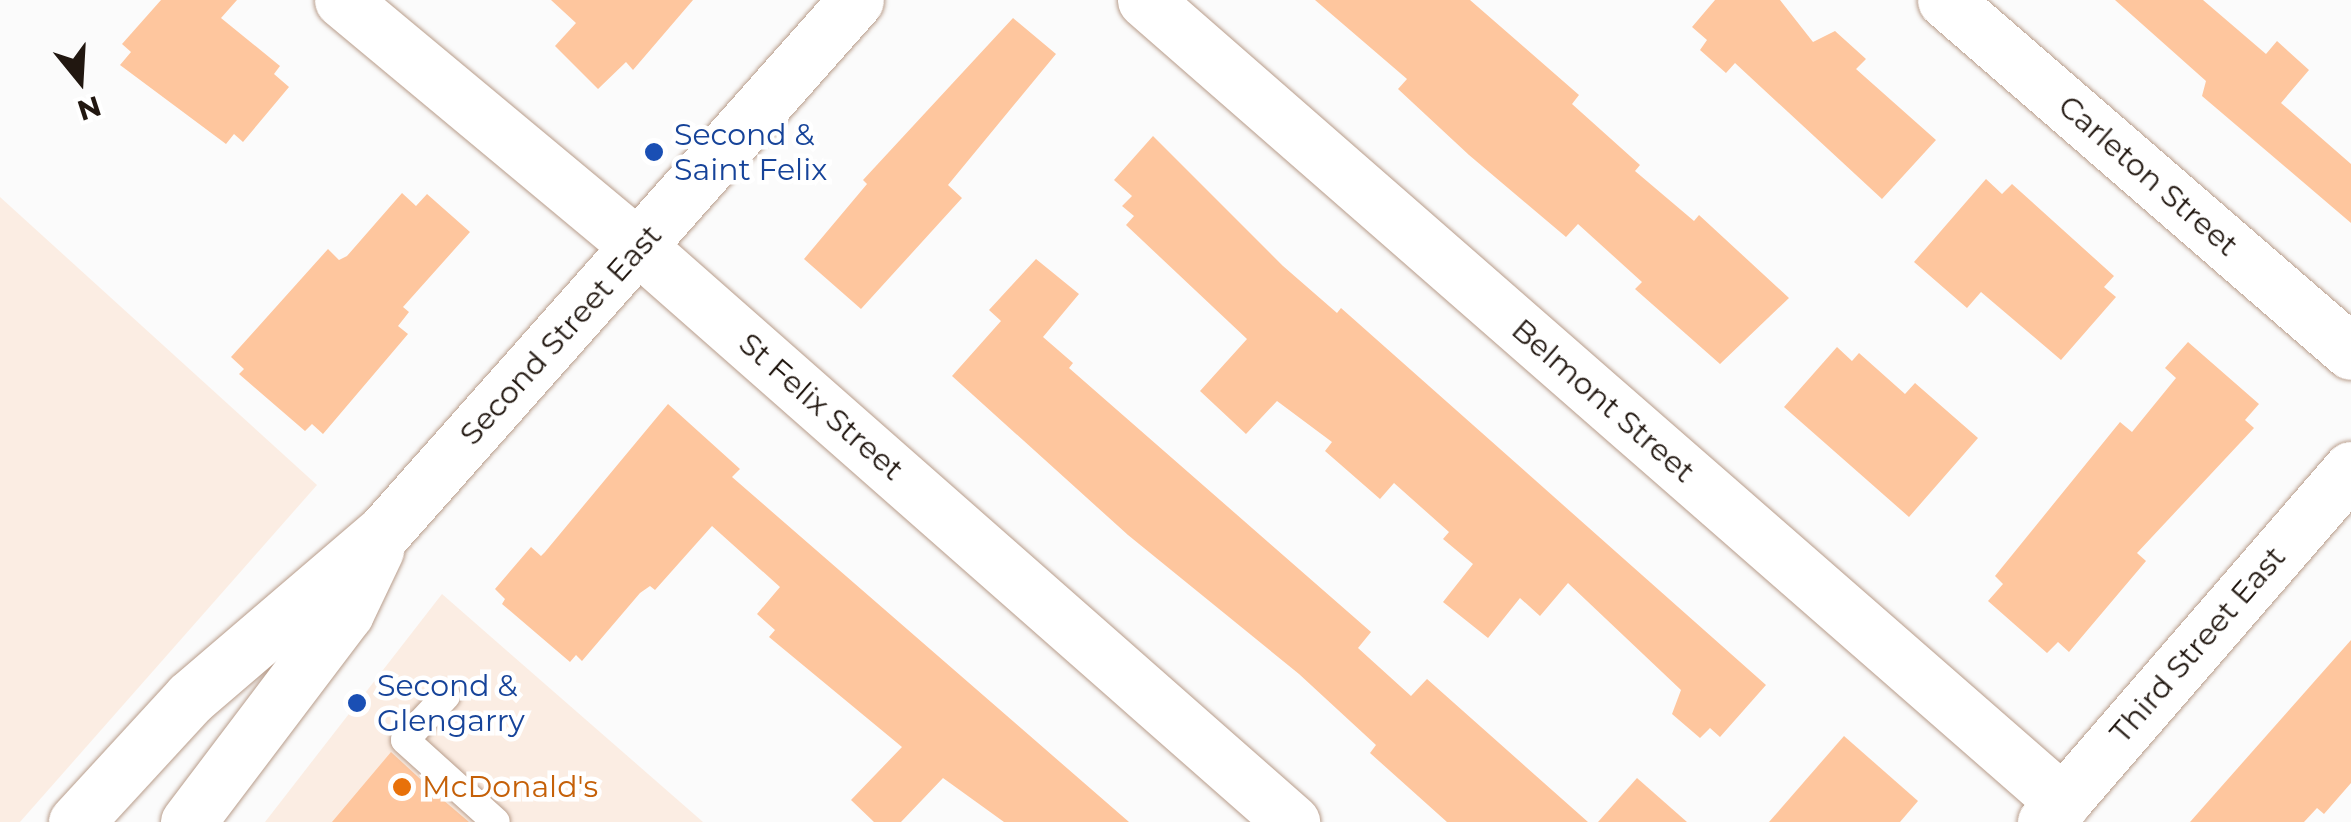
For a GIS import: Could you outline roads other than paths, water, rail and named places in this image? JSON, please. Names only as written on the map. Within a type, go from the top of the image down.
[{"type":"street","name":"St Felix Street","points":[[342,0],[640,248],[1292,822]]},
{"type":"street","name":"Second Street East","points":[[76,822],[190,698],[384,532],[640,248],[856,0]]},
{"type":"street","name":"Belmont Street","points":[[1145,0],[2054,812]]},
{"type":"street","name":"Carleton Street","points":[[1944,0],[2351,352]]},
{"type":"street","name":"Third Street East","points":[[2054,812],[2351,468]]},
{"type":"street","name":"Second Street East","points":[[188,822],[346,613],[384,532]]},
{"type":"lane","points":[[446,696],[405,740],[496,822]]},
{"type":"place","name":"Second & Saint Felix","points":[[654,152]]},
{"type":"place","name":"Second & Glengarry","points":[[357,703]]},
{"type":"place","name":"McDonald's","points":[[402,787]]}]
